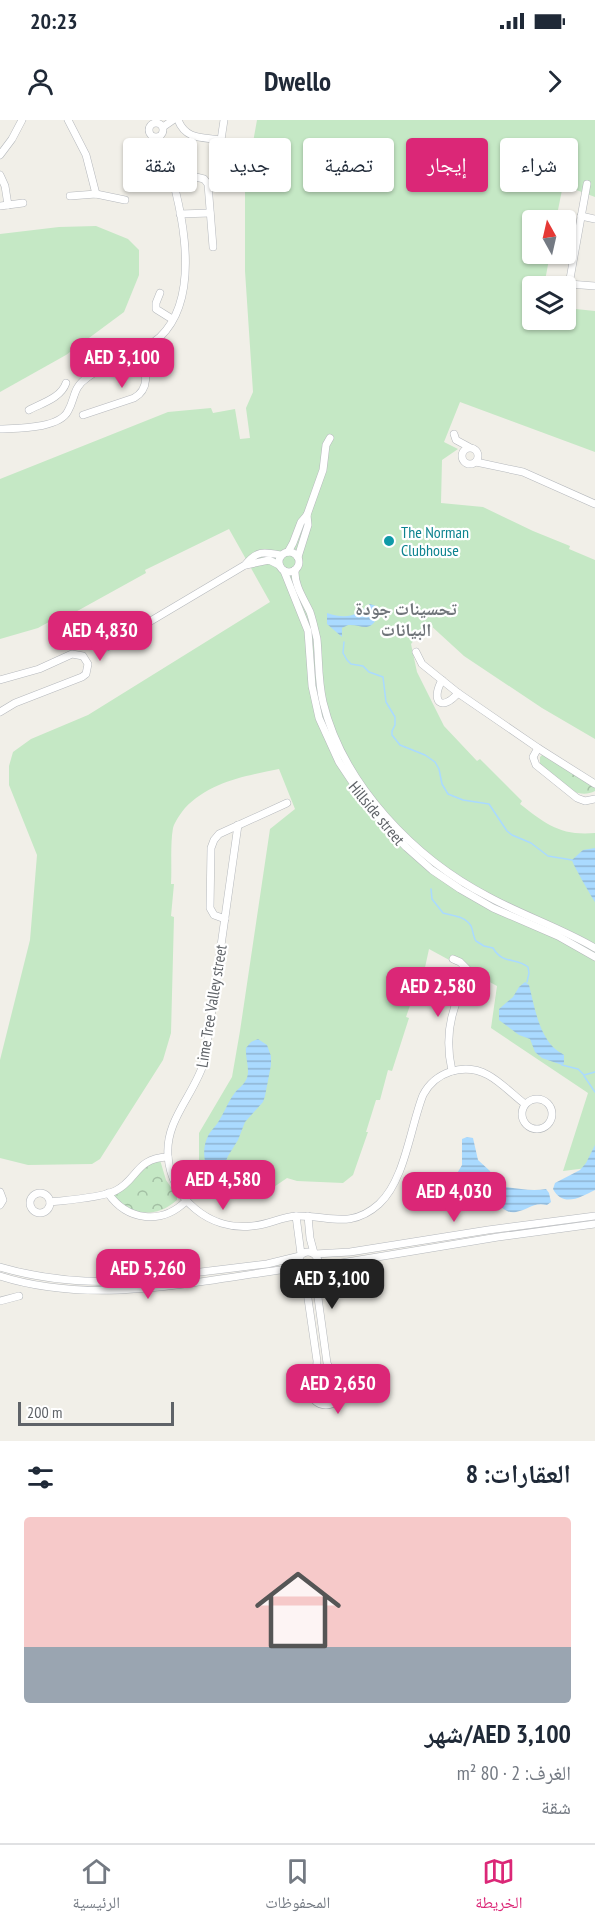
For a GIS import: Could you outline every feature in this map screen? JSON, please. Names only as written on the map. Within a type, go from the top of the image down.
[{"type":"street","points":[[0,155],[22,120]]},
{"type":"street","points":[[68,120],[86,155],[96,194]]},
{"type":"street","points":[[163,127],[173,120]]},
{"type":"street","points":[[178,120],[182,129],[189,135],[209,138]]},
{"type":"street","points":[[221,138],[225,120]]},
{"type":"street","points":[[153,122],[163,127],[163,134],[159,137],[153,137],[150,133],[149,129],[153,122]]},
{"type":"street","points":[[0,429],[22,429],[60,420],[69,411],[78,385],[92,374],[160,338],[172,319],[181,298],[185,276],[185,248],[180,214],[159,137]]},
{"type":"street","points":[[0,175],[5,186],[4,206],[24,203]]},
{"type":"street","points":[[197,177],[206,180],[212,190],[210,213],[213,247]]},
{"type":"street","points":[[570,276],[587,184]]},
{"type":"street","points":[[70,196],[96,194],[125,200]]},
{"type":"street","points":[[180,214],[210,213]]},
{"type":"street","points":[[581,216],[595,219]]},
{"type":"street","points":[[576,285],[595,286]]},
{"type":"street","points":[[160,293],[155,305],[156,309],[172,319]]},
{"type":"street","points":[[83,415],[134,398],[142,393],[146,380],[140,350]]},
{"type":"street","points":[[29,410],[61,393],[66,383]]},
{"type":"street","points":[[61,393],[73,396]]},
{"type":"street","points":[[454,434],[456,440],[477,451],[476,462]]},
{"type":"street","points":[[282,568],[285,553],[293,543],[301,522],[307,515],[322,470],[326,445],[330,438]]},
{"type":"street","points":[[469,447],[463,451],[462,459],[468,464],[476,462],[523,472],[595,504]]},
{"type":"street","name":"Hillside street","points":[[307,515],[308,525],[298,557],[299,563],[295,570],[296,581],[314,626],[320,688],[327,715],[343,754],[382,823],[406,848],[445,880],[483,903],[558,936],[595,957]]},
{"type":"street","points":[[107,646],[262,557],[294,553],[298,557]]},
{"type":"street","points":[[262,557],[272,560],[290,572],[295,570]]},
{"type":"street","name":"Hillside street","points":[[282,568],[308,631],[312,686],[319,718],[339,762],[362,791],[408,840],[450,873],[500,903],[566,932],[595,948]]},
{"type":"street","points":[[416,652],[420,662],[458,693],[595,784]]},
{"type":"street","points":[[0,680],[39,669],[72,654],[82,656],[88,664],[88,669],[82,677],[15,703],[0,712]]},
{"type":"street","points":[[442,680],[436,692],[436,697],[440,701],[449,702],[458,693]]},
{"type":"street","points":[[538,748],[533,757],[536,765],[578,798],[585,801],[595,799]]},
{"type":"street","points":[[225,919],[214,915],[210,908],[211,848],[216,837],[287,803]]},
{"type":"street","name":"Lime Tree Valley street","points":[[238,825],[205,1059],[199,1078],[174,1122],[168,1142],[168,1157],[174,1180],[186,1201],[205,1216],[233,1226],[257,1226],[296,1216],[347,1220],[369,1212],[388,1193],[399,1171],[423,1095],[434,1080],[452,1071]]},
{"type":"street","points":[[453,959],[460,962],[474,976],[457,998],[451,1016],[448,1043],[452,1071],[470,1069],[488,1075],[525,1104]]},
{"type":"street","points":[[535,1099],[542,1099],[548,1103],[553,1116],[548,1125],[542,1129],[535,1129],[525,1124],[522,1114],[525,1104],[535,1099]]},
{"type":"street","points":[[50,1202],[108,1193],[123,1185],[145,1163],[168,1157]]},
{"type":"street","points":[[0,1192],[3,1200],[0,1205]]},
{"type":"street","points":[[108,1193],[116,1204],[126,1211],[145,1217],[164,1215],[176,1210],[186,1201]]},
{"type":"street","points":[[296,1216],[300,1255],[298,1264],[307,1282],[318,1365],[316,1377],[310,1387],[311,1395],[316,1402],[327,1405],[335,1402],[341,1392],[341,1384],[327,1363],[316,1283],[307,1282]]},
{"type":"street","points":[[308,1216],[314,1252],[318,1261],[317,1267]]},
{"type":"street","points":[[0,1267],[51,1278],[126,1281],[267,1264],[300,1255],[306,1251],[350,1252],[595,1216]]},
{"type":"street","points":[[0,1276],[49,1287],[109,1291],[148,1288],[280,1270],[311,1271],[317,1267],[498,1237],[595,1224]]},
{"type":"street","points":[[298,1230],[305,1226],[310,1230]]},
{"type":"street","points":[[0,1301],[19,1296]]},
{"type":"street","points":[[316,1377],[322,1374],[333,1375]]},
{"type":"green space","points":[[257,120],[595,120],[595,197],[578,191],[578,138],[500,138],[500,192],[562,192],[558,210],[522,210],[522,264],[548,264],[546,276],[522,276],[522,330],[576,330],[576,309],[595,311],[595,452],[460,402],[444,442],[458,449],[442,460],[441,503],[483,507],[570,546],[569,549],[595,560],[595,739],[542,708],[464,656],[428,623],[411,644],[417,672],[444,726],[477,761],[480,759],[522,801],[520,804],[546,823],[572,833],[595,833],[595,1167],[563,1171],[588,1093],[491,1028],[497,986],[429,949],[421,986],[417,985],[392,1071],[388,1070],[380,1100],[376,1100],[353,1175],[343,1183],[297,1181],[287,1178],[268,1191],[244,1197],[228,1194],[217,1187],[199,1163],[199,1133],[232,1077],[270,829],[295,809],[279,769],[229,781],[205,792],[185,808],[175,823],[171,848],[171,884],[174,884],[171,916],[174,917],[171,1033],[163,1060],[100,1159],[92,1164],[28,1165],[0,1158],[0,1060],[30,940],[37,855],[9,785],[9,766],[13,752],[31,739],[88,715],[270,602],[229,529],[145,570],[146,573],[70,615],[67,612],[38,628],[0,639],[0,479],[168,412],[211,408],[213,413],[235,409],[240,439],[250,438],[246,408],[253,392],[245,271],[245,192],[291,192],[291,138],[254,138]]},
{"type":"green space","points":[[96,226],[128,239],[139,250],[139,275],[124,312],[66,355],[0,392],[0,234],[59,227]]},
{"type":"green space","points":[[543,754],[595,786],[595,791],[587,794],[572,791],[540,764],[540,757]]},
{"type":"green space","points":[[160,1160],[166,1180],[177,1196],[177,1200],[158,1211],[124,1211],[109,1193],[121,1186],[142,1165]]},
{"type":"water","points":[[370,604],[376,606],[378,617],[368,627],[348,625],[342,628],[342,637],[327,624],[327,613],[350,616]]},
{"type":"water","points":[[595,848],[595,902],[572,860],[583,850]]},
{"type":"water","points":[[525,982],[529,985],[537,1017],[548,1041],[564,1055],[562,1065],[542,1058],[535,1052],[530,1039],[519,1035],[499,1020],[499,1009]]},
{"type":"water","points":[[258,1039],[267,1045],[271,1056],[265,1096],[263,1102],[245,1122],[228,1156],[226,1161],[230,1180],[220,1182],[210,1174],[205,1163],[206,1139],[235,1092],[246,1080],[248,1072],[246,1048]]},
{"type":"water","points":[[473,1138],[478,1160],[492,1176],[483,1186],[546,1189],[551,1202],[547,1205],[534,1205],[513,1212],[495,1204],[470,1205],[464,1195],[458,1194],[454,1189],[452,1182],[462,1165],[462,1139]]},
{"type":"water","points":[[595,1145],[595,1190],[567,1200],[557,1195],[553,1189],[555,1183],[580,1170]]},
{"type":"waterway","points":[[344,642],[343,653],[351,664],[363,666],[369,672],[383,677],[386,702],[395,717],[392,735],[400,745],[425,755],[435,762],[448,794],[463,800],[489,804],[512,835],[531,843],[548,856],[572,860]]},
{"type":"waterway","points":[[431,889],[432,899],[443,913],[466,920],[471,926],[476,941],[493,948],[501,957],[528,967],[527,982]]},
{"type":"waterway","points":[[562,1065],[578,1069],[584,1075],[595,1072]]},
{"type":"waterway","points":[[584,1076],[595,1092]]},
{"type":"place","name":"The Norman Clubhouse","points":[[389,541]]},
{"type":"district","name":"تحسينات جودة البيانات","points":[[406,619]]}]
